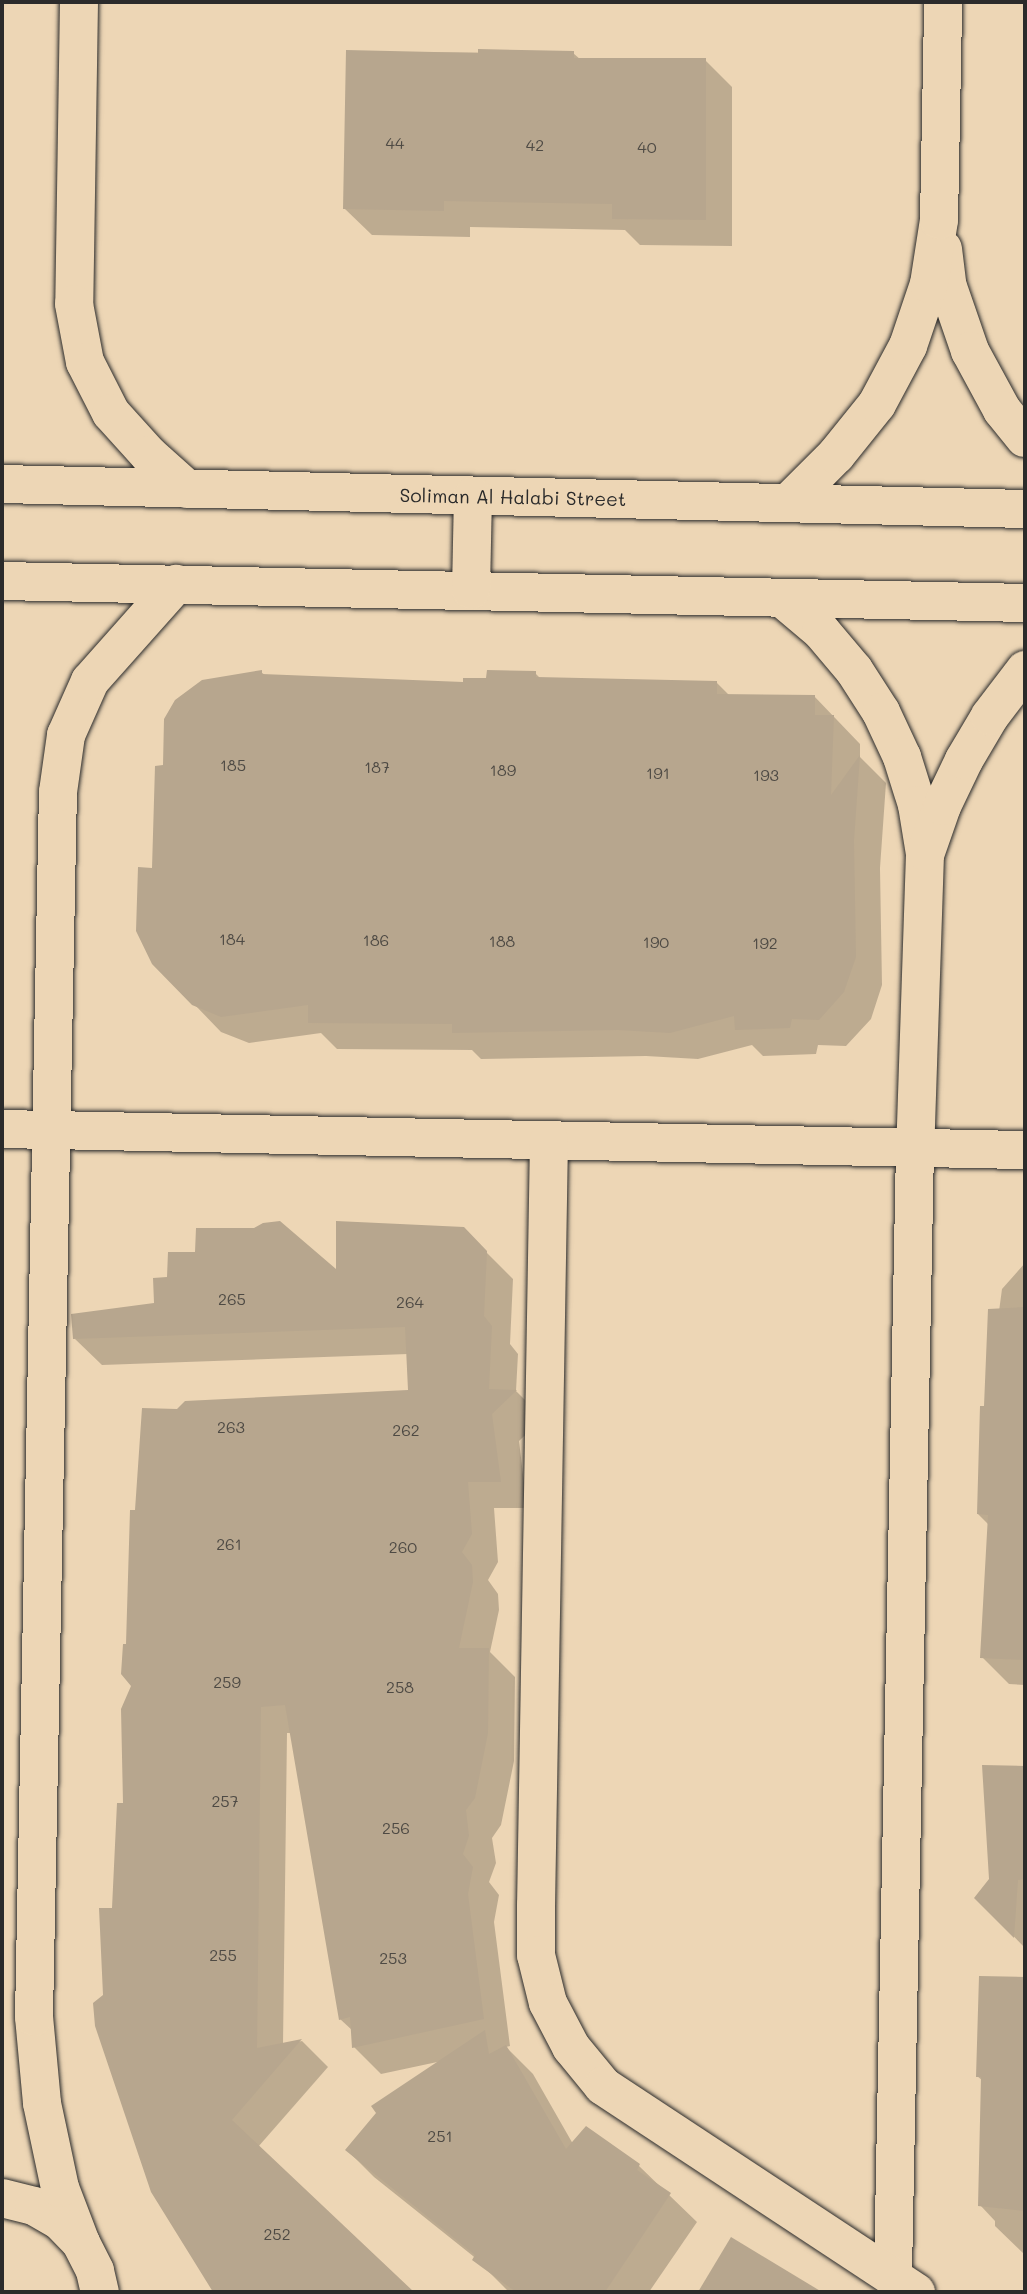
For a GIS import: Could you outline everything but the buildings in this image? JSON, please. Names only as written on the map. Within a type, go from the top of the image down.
[{"type":"street","points":[[79,2],[74,304],[85,362],[111,413],[149,455],[187,488]]},
{"type":"street","points":[[788,503],[836,455],[877,404],[908,346],[929,284],[939,220],[943,2]]},
{"type":"street","points":[[939,220],[948,287],[970,351],[1002,410],[1025,439]]},
{"type":"street","name":"Soliman Al Halabi Street","points":[[2,484],[1025,509]]},
{"type":"street","points":[[471,590],[473,496]]},
{"type":"street","points":[[2,581],[1025,603]]},
{"type":"street","points":[[100,2292],[95,2271],[60,2188],[44,2115],[34,2017],[58,792],[66,735],[90,681],[176,584]]},
{"type":"street","points":[[783,599],[821,631],[854,670],[881,712],[917,805],[925,854],[915,1147],[905,2284]]},
{"type":"street","points":[[925,854],[942,806],[964,760],[990,716],[1025,670]]},
{"type":"street","points":[[2,1129],[1025,1150]]},
{"type":"street","points":[[550,1140],[536,1905],[537,1955],[548,2003],[571,2047],[603,2086],[905,2284]]},
{"type":"street","points":[[2,2198],[34,2206],[60,2221],[81,2243]]}]
